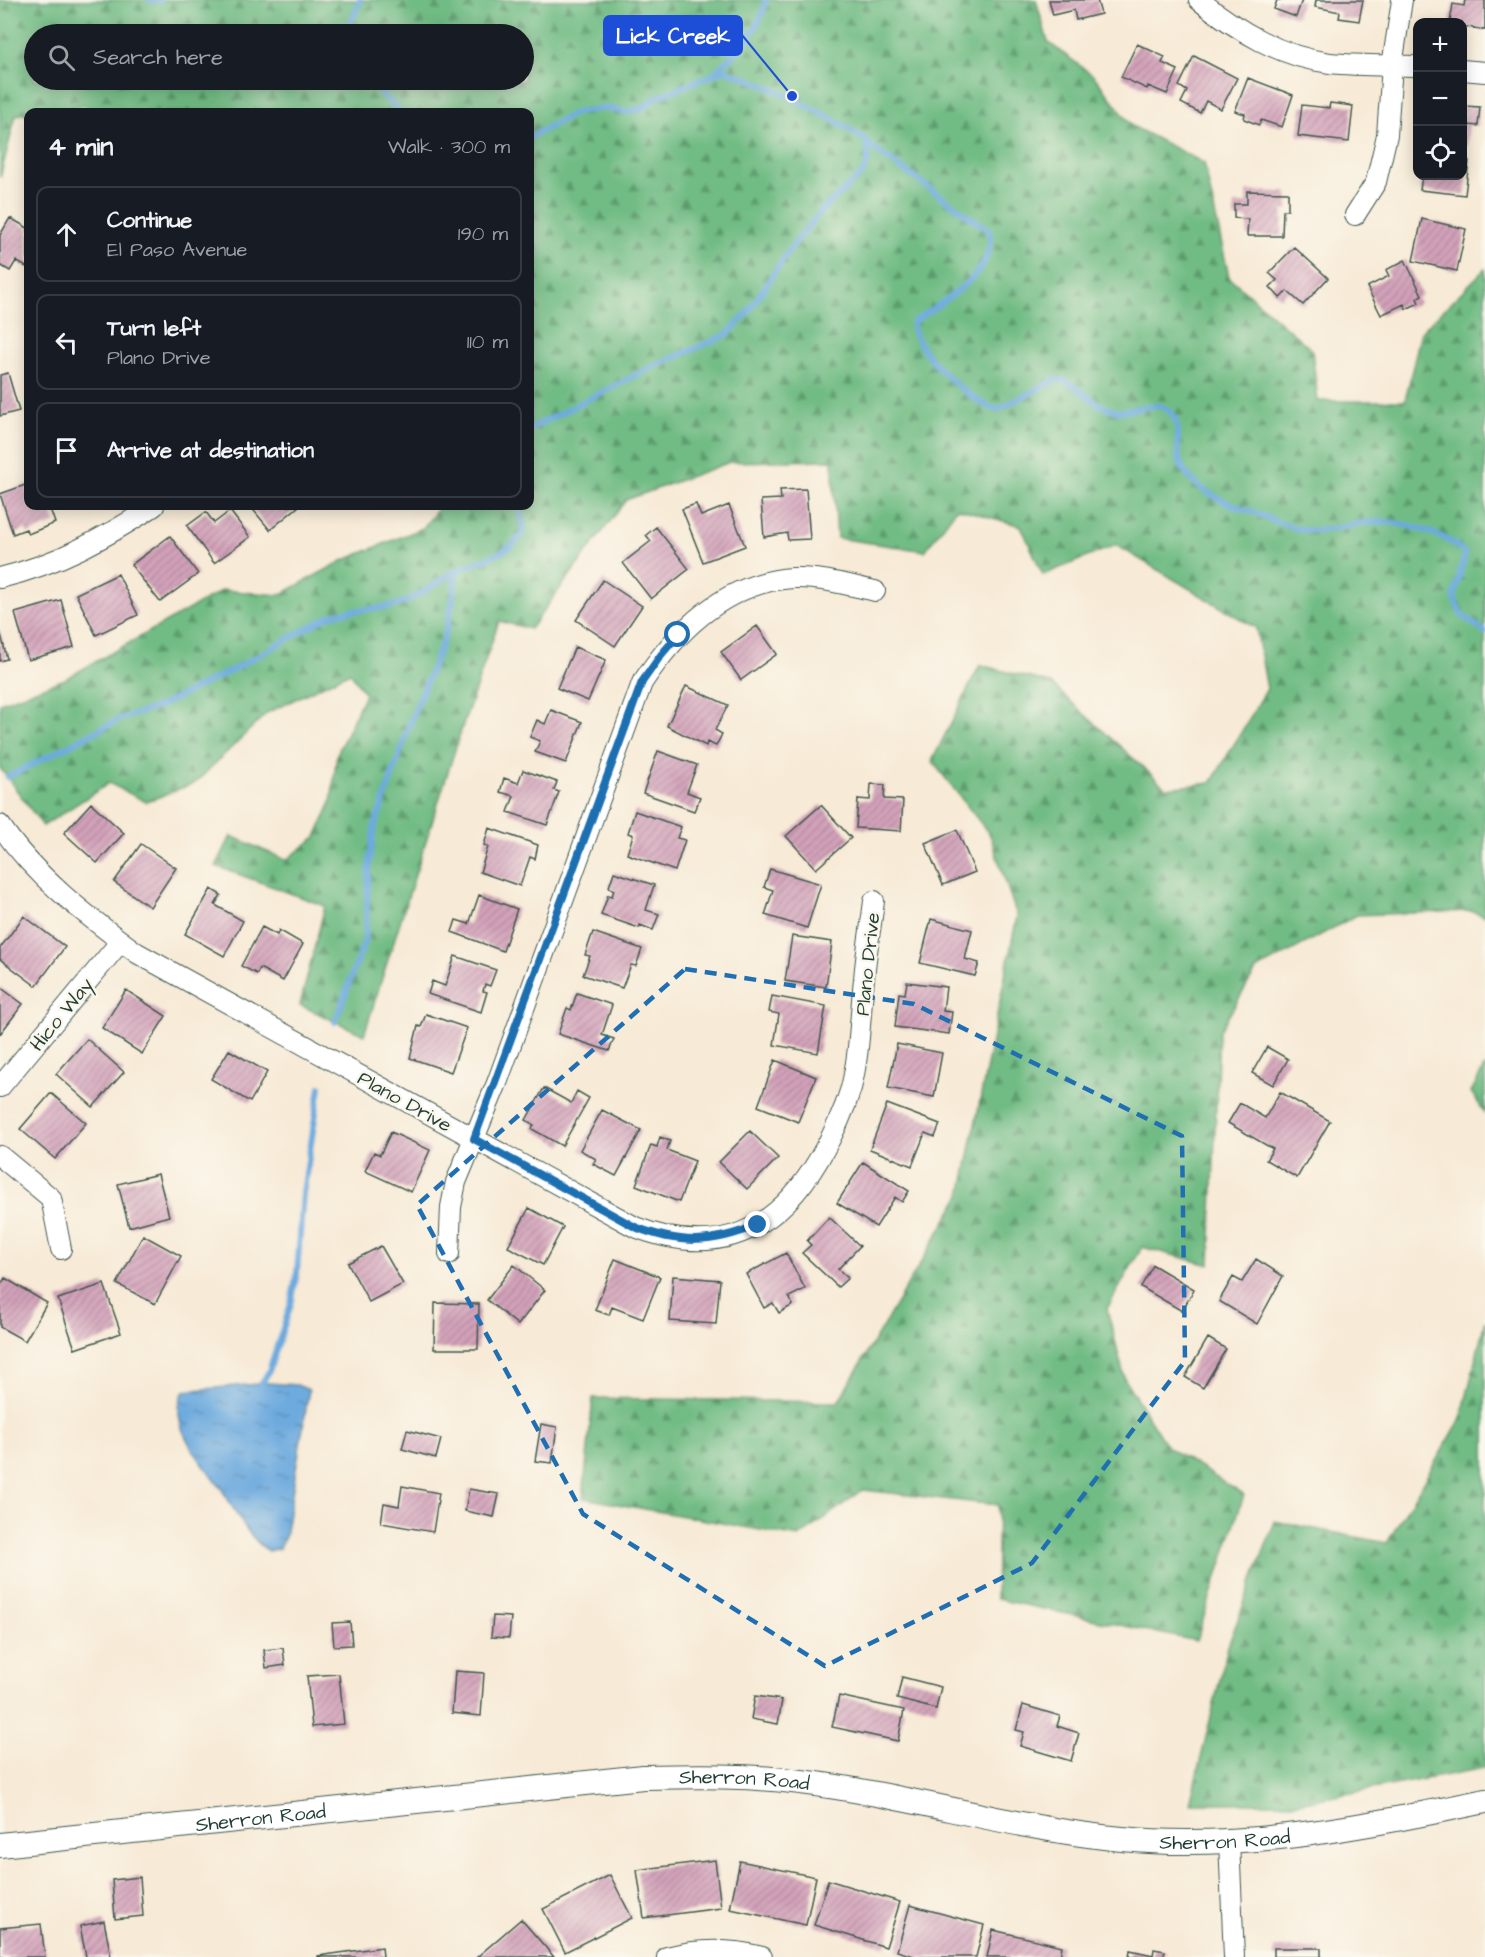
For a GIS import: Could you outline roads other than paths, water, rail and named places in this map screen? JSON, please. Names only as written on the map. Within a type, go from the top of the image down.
[{"type":"main road","name":"Sherron Road","points":[[0,1845],[620,1779],[697,1776],[747,1777],[813,1784],[1007,1821],[1123,1839],[1229,1841],[1337,1831],[1485,1802]]},
{"type":"street","points":[[1199,0],[1239,30],[1283,51],[1329,63],[1413,66]]},
{"type":"street","points":[[1355,214],[1376,182],[1387,135],[1392,66],[1402,0]]},
{"type":"street","points":[[1467,70],[1485,72]]},
{"type":"street","points":[[0,578],[36,569],[79,552],[147,510]]},
{"type":"street","points":[[449,1254],[451,1207],[456,1182],[538,972],[642,682],[661,655],[702,613],[727,598],[760,585],[792,578],[833,581],[875,591]]},
{"type":"street","name":"Plano Drive","points":[[0,825],[42,874],[77,908],[137,953],[635,1227],[654,1235],[682,1240],[715,1240],[758,1225],[775,1215],[792,1199],[816,1164],[839,1121],[850,1089],[858,1051],[874,902]]},
{"type":"street","name":"Hico Way","points":[[0,1087],[121,941]]},
{"type":"street","points":[[0,1156],[51,1198],[61,1249]]},
{"type":"street","points":[[1229,1841],[1234,1957]]},
{"type":"street","points":[[667,1957],[684,1952],[717,1950],[762,1957]]},
{"type":"water","points":[[268,1383],[297,1385],[309,1390],[285,1537],[279,1548],[268,1551],[249,1532],[190,1445],[179,1418],[179,1405],[184,1391]]},
{"type":"waterway","points":[[149,0],[160,0]]},
{"type":"waterway","points":[[351,24],[360,0]]},
{"type":"waterway","points":[[715,72],[747,40],[763,12],[766,0]]},
{"type":"waterway","points":[[534,135],[577,112],[605,108],[626,112],[642,109],[657,97],[725,70],[798,101],[850,130],[867,141],[868,160],[864,172],[821,211],[790,249],[747,314],[732,330],[724,336],[650,368],[534,427]]},
{"type":"waterway","points":[[378,90],[396,108]]},
{"type":"waterway","points":[[867,144],[990,231],[990,246],[985,260],[976,273],[965,285],[913,322],[915,334],[922,347],[945,374],[959,386],[973,397],[997,410],[1057,379],[1073,385],[1108,409],[1123,411],[1146,406],[1160,406],[1167,409],[1175,418],[1178,454],[1187,475],[1217,498],[1299,529],[1314,531],[1384,522],[1409,526],[1448,540],[1465,554],[1454,598],[1462,615],[1485,632]]},
{"type":"waterway","points":[[8,777],[120,719],[158,707],[238,667],[329,616],[388,607],[419,595],[456,571],[499,553],[514,543],[523,530],[520,510]]},
{"type":"waterway","points":[[335,1022],[365,940],[369,867],[374,829],[413,715],[444,638],[453,600],[456,571]]},
{"type":"waterway","points":[[258,1390],[269,1371],[291,1304],[297,1273],[303,1193],[320,1087]]},
{"type":"place","name":"Lick Creek","points":[[792,96]]}]
